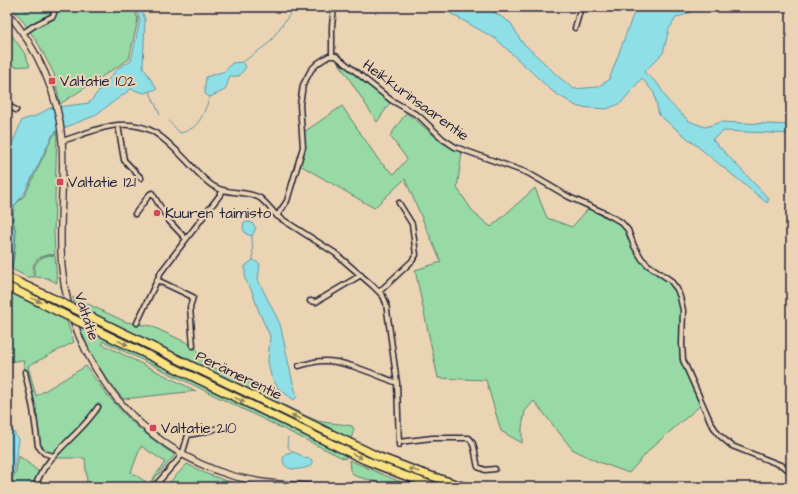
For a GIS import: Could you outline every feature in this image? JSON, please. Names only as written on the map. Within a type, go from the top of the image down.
[{"type":"highway","name":"Perämerentie","points":[[7,277],[377,456],[465,487]]},
{"type":"highway","name":"Perämerentie","points":[[7,286],[365,460],[437,487]]},
{"type":"main road","name":"Valtatie","points":[[7,12],[23,33],[41,65],[56,104],[62,142],[62,268],[70,312],[91,361],[110,391],[134,418],[148,430],[182,454],[224,473],[273,483],[323,487]]},
{"type":"street","points":[[23,33],[53,16],[54,13],[52,7]]},
{"type":"street","points":[[277,216],[287,201],[303,147],[300,105],[303,84],[313,68],[332,55],[332,26],[334,7]]},
{"type":"street","points":[[575,28],[581,7]]},
{"type":"street","name":"Heikkurinsaarentie","points":[[332,55],[336,56],[391,100],[419,116],[443,139],[455,147],[528,173],[569,197],[621,222],[628,230],[634,246],[642,259],[670,280],[677,289],[683,310],[683,360],[711,422],[723,440],[732,446],[783,466],[791,472]]},
{"type":"street","points":[[7,105],[16,110]]},
{"type":"street","points":[[62,142],[98,129],[118,125],[130,125],[154,132],[170,145],[214,187],[223,191],[249,194],[259,198],[277,216],[335,253],[379,292],[386,303],[397,383],[399,443],[432,438],[469,438],[472,440],[474,446],[478,467],[484,470],[496,469]]},
{"type":"street","points":[[118,125],[124,160],[141,178]]},
{"type":"street","points":[[136,323],[160,272],[223,191]]},
{"type":"street","points":[[135,214],[152,193],[168,221],[186,239]]},
{"type":"street","points":[[379,292],[412,261],[416,255],[412,224],[399,203]]},
{"type":"street","points":[[310,301],[316,302],[361,275]]},
{"type":"street","points":[[157,280],[193,296],[190,307],[193,346]]},
{"type":"street","points":[[299,366],[322,360],[333,361],[346,364],[397,383]]},
{"type":"street","points":[[25,372],[33,409],[38,446],[44,453],[53,456]]},
{"type":"street","points":[[35,487],[42,472],[53,456],[88,421],[98,407]]},
{"type":"street","points":[[154,487],[182,454],[188,435],[218,428]]},
{"type":"green space","points":[[11,7],[20,7],[26,11],[35,7],[133,7],[138,19],[129,59],[60,104],[54,74],[39,45],[21,18]]},
{"type":"green space","points":[[7,28],[25,54],[30,66],[7,67]]},
{"type":"green space","points":[[335,57],[390,103],[377,122]]},
{"type":"green space","points":[[342,106],[380,162],[394,174],[407,159],[390,136],[406,113],[441,142],[462,152],[457,188],[474,213],[491,227],[535,188],[547,218],[572,227],[588,209],[614,221],[626,229],[634,252],[643,263],[667,279],[676,291],[681,311],[680,359],[701,405],[652,447],[629,473],[596,461],[572,449],[534,401],[525,411],[522,427],[522,443],[501,431],[486,380],[438,378],[415,270],[441,262],[405,179],[374,208],[300,165],[305,147],[304,132]]},
{"type":"green space","points":[[57,131],[54,232],[55,255],[40,257],[34,263],[34,277],[27,277],[12,269],[16,232],[13,220],[14,206],[25,195],[53,136]]},
{"type":"green space","points":[[49,255],[55,256],[57,283],[47,278],[35,277],[35,264],[41,258]]},
{"type":"green space","points":[[8,291],[66,319],[74,342],[28,366],[36,396],[86,366],[115,404],[137,426],[161,446],[175,455],[149,487],[81,487],[87,482],[85,458],[54,458],[39,448],[23,360],[7,362]],"holes":[[[141,446],[165,462],[149,484],[131,472]]]},
{"type":"green space","points":[[73,297],[126,322],[151,326],[194,346],[203,362],[245,380],[270,397],[307,416],[322,422],[352,426],[354,429],[351,439],[75,306]]},
{"type":"green space","points":[[78,324],[346,455],[345,459],[103,341],[102,344],[196,391],[123,399],[109,381],[86,345]]},
{"type":"green space","points":[[18,455],[43,475],[38,487],[9,487],[16,471]]},
{"type":"green space","points":[[349,460],[412,487],[395,487],[355,476],[350,470]]},
{"type":"green space","points":[[187,464],[207,474],[244,487],[165,487]]},
{"type":"water","points":[[135,7],[140,7],[145,19],[143,67],[157,89],[144,93],[131,89],[94,116],[56,131],[52,136],[24,194],[14,206],[12,220],[15,232],[14,249],[7,293],[7,157],[22,120],[36,116],[50,108],[89,103],[117,69],[131,61],[140,20]]},
{"type":"water","points":[[439,7],[486,7],[511,23],[521,41],[560,78],[574,89],[597,87],[609,80],[636,7],[698,7],[691,12],[676,18],[669,29],[663,53],[644,72],[658,84],[668,101],[689,121],[705,127],[721,122],[791,125],[791,134],[724,131],[712,139],[769,199],[767,203],[659,115],[654,93],[642,78],[621,103],[607,109],[578,107],[552,91],[496,39]]},
{"type":"water","points":[[243,62],[246,67],[239,76],[230,76],[225,90],[210,97],[205,94],[206,77],[225,71],[232,63]]},
{"type":"water","points":[[244,222],[251,222],[256,228],[252,236],[246,234],[243,229]]},
{"type":"water","points":[[253,260],[260,264],[258,280],[280,324],[297,397],[294,400],[278,388],[271,376],[268,362],[270,336],[259,312],[252,291],[245,279],[245,266]]},
{"type":"water","points":[[7,420],[18,439],[14,471],[8,487],[7,461],[10,449],[7,443]]},
{"type":"water","points":[[293,452],[304,458],[311,459],[312,465],[297,469],[288,468],[283,461],[284,455]]},
{"type":"waterway","points":[[243,62],[269,43],[295,7]]},
{"type":"waterway","points":[[150,92],[160,115]]},
{"type":"waterway","points":[[169,121],[180,133],[187,131],[200,120],[210,97]]},
{"type":"waterway","points":[[252,236],[253,260]]},
{"type":"waterway","points":[[288,437],[288,446],[293,452]]},
{"type":"place","name":"Valtatie 102","points":[[52,81]]},
{"type":"place","name":"Valtatie 121","points":[[60,182]]},
{"type":"place","name":"Kuuren taimisto","points":[[157,213]]},
{"type":"place","name":"Valtatie 210","points":[[153,428]]}]
